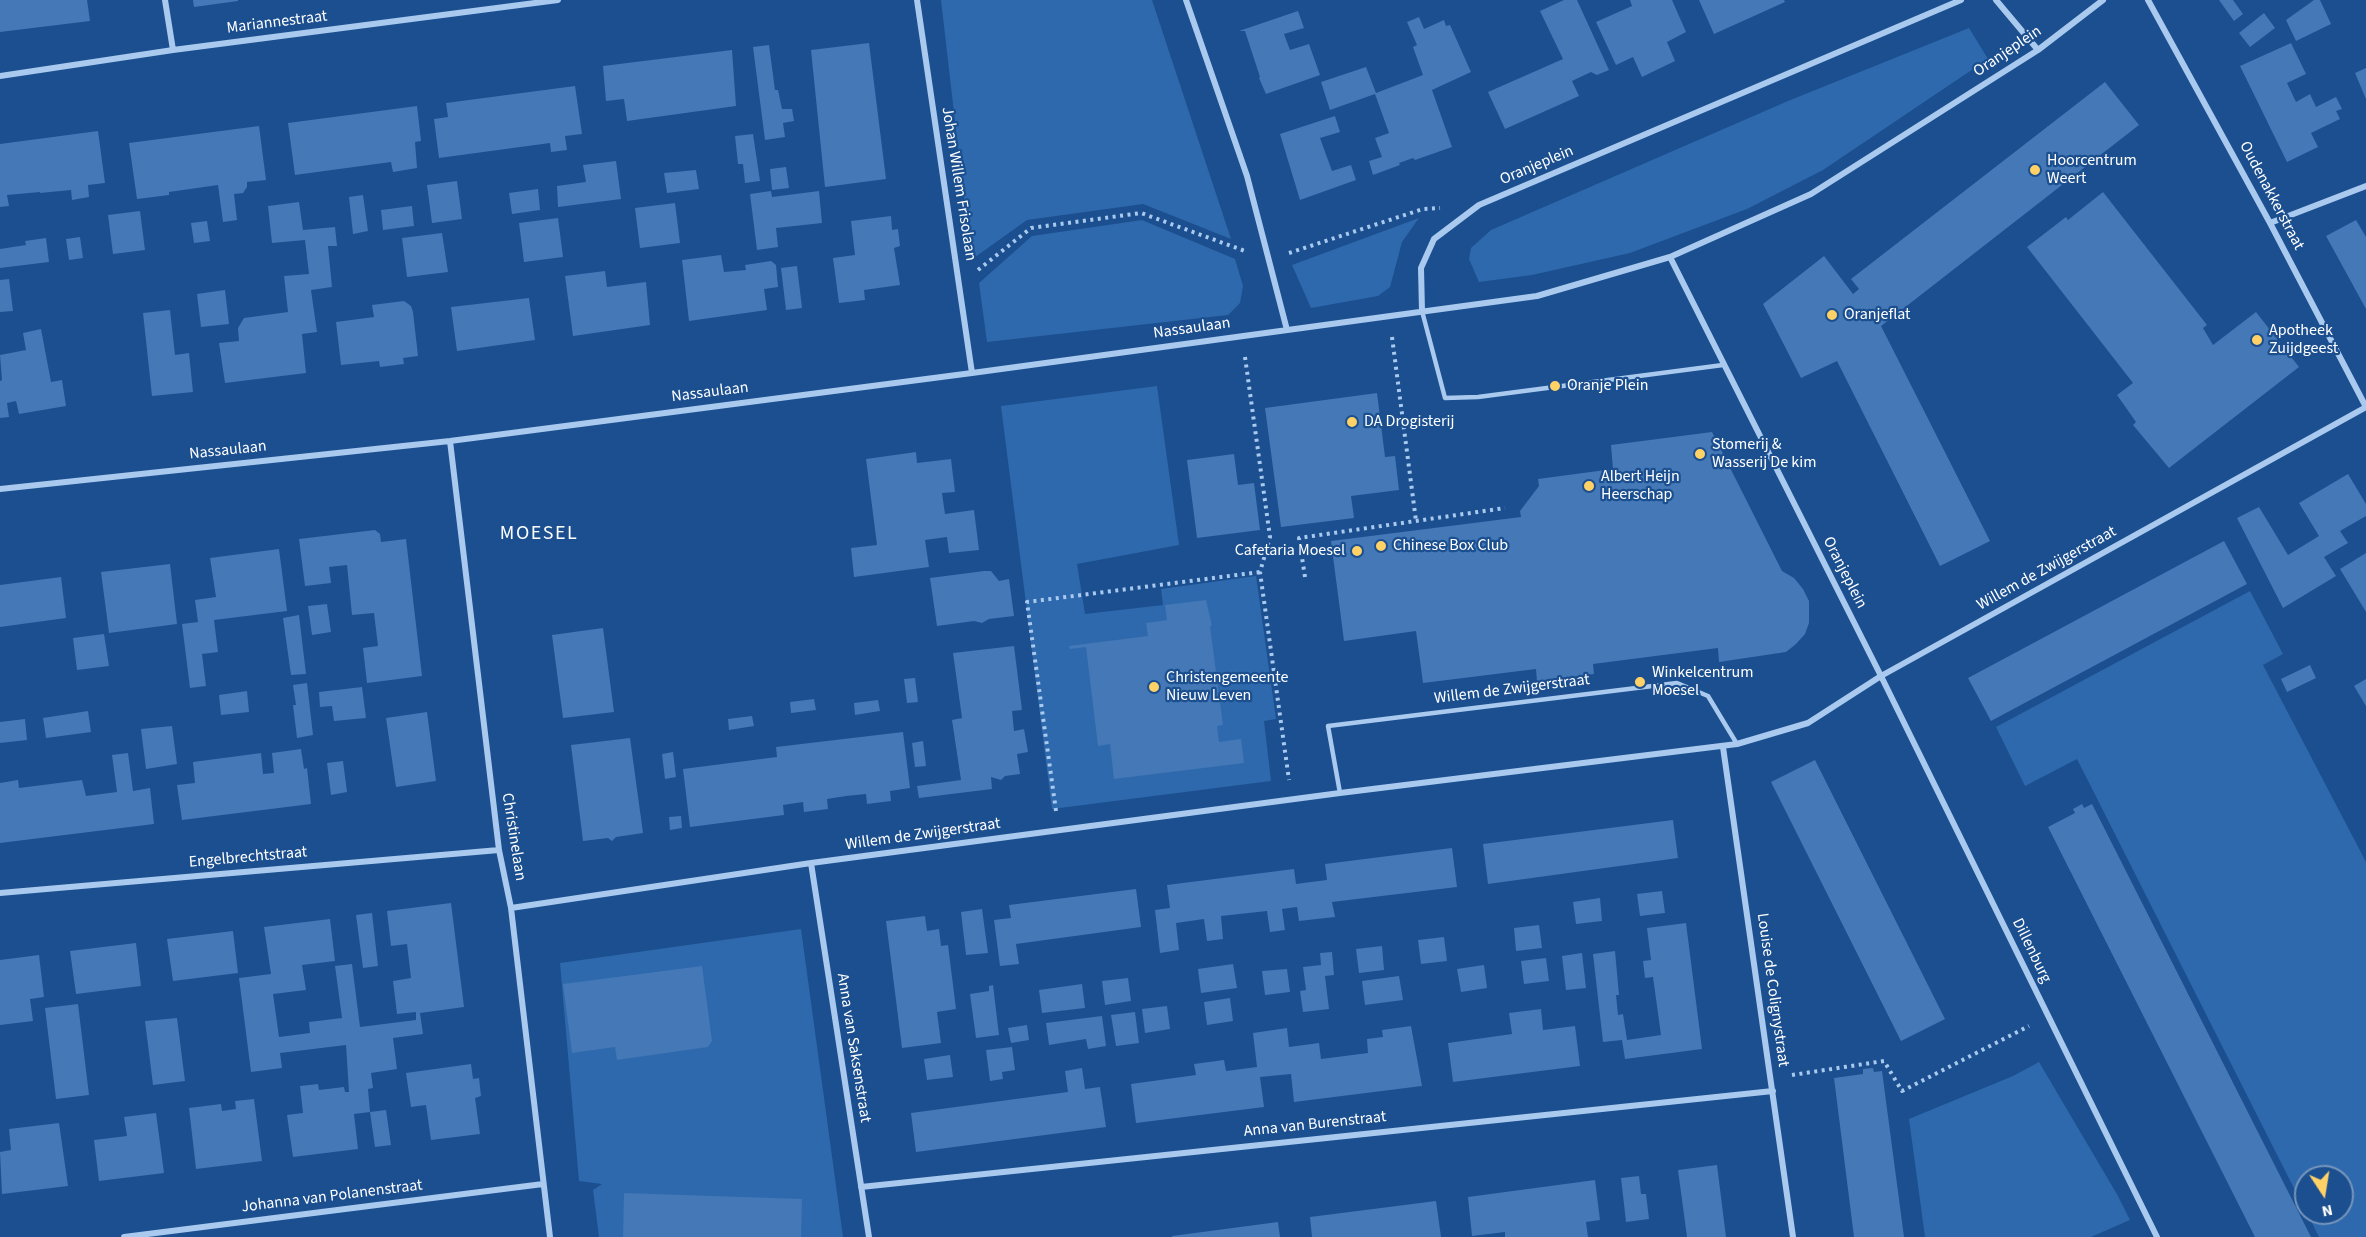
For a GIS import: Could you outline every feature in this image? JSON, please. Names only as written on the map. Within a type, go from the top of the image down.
[{"type":"street","points":[[165,0],[173,50]]},
{"type":"street","name":"Mariannestraat","points":[[0,76],[173,50],[558,0]]},
{"type":"street","name":"Johan Willem Frisolaan","points":[[917,0],[972,373]]},
{"type":"street","points":[[1186,0],[1247,176],[1287,330]]},
{"type":"street","name":"Oranjeplein","points":[[1961,0],[1479,205],[1434,239],[1421,268],[1422,311],[1537,296],[1670,257],[1811,194],[2038,50],[2103,0]]},
{"type":"street","points":[[1996,0],[2038,50]]},
{"type":"street","name":"Oudenakkerstraat","points":[[2148,0],[2270,223],[2366,407]]},
{"type":"street","points":[[2270,223],[2366,186]]},
{"type":"street","name":"Oranjeplein","points":[[1670,257],[1881,676]]},
{"type":"street","name":"Nassaulaan","points":[[0,489],[450,441],[1422,311]]},
{"type":"street","name":"Willem de Zwijgerstraat","points":[[511,908],[811,863],[1292,799],[1737,744],[1808,723],[1881,676],[2366,407]]},
{"type":"street","name":"Christinelaan","points":[[450,441],[499,850],[511,908],[550,1237]]},
{"type":"street","name":"Dillenburg","points":[[1881,676],[2157,1237]]},
{"type":"street","name":"Louise de Colignystraat","points":[[1723,747],[1792,1237]]},
{"type":"street","name":"Engelbrechtstraat","points":[[0,893],[499,850]]},
{"type":"street","name":"Anna van Saksenstraat","points":[[811,863],[868,1237]]},
{"type":"street","name":"Anna van Burenstraat","points":[[861,1187],[1773,1091]]},
{"type":"street","name":"Johanna van Polanenstraat","points":[[124,1237],[543,1184]]},
{"type":"lane","points":[[1422,311],[1445,398],[1478,397],[1724,365]]},
{"type":"lane","name":"Willem de Zwijgerstraat","points":[[1340,793],[1328,726],[1677,683],[1708,696],[1737,744]]},
{"type":"path","points":[[959,285],[1030,228],[1141,213],[1269,260],[1423,209],[1479,205]]},
{"type":"path","points":[[1389,316],[1416,521]]},
{"type":"path","points":[[1242,336],[1270,537],[1260,572],[1292,799]]},
{"type":"path","points":[[1305,577],[1299,538],[1505,508]]},
{"type":"path","points":[[1058,830],[1027,602],[1260,572]]},
{"type":"path","points":[[1773,1091],[1789,1075],[1884,1061],[1902,1091],[2048,1016]]},
{"type":"shaded area","points":[[941,0],[1152,0],[1231,239],[1143,204],[1027,220],[971,260]]},
{"type":"shaded area","points":[[1969,28],[1988,59],[1823,170],[1747,209],[1630,253],[1532,275],[1479,282],[1469,259],[1471,248],[1491,230],[1788,101]]},
{"type":"shaded area","points":[[1419,218],[1402,242],[1390,287],[1378,296],[1311,308],[1292,265]]},
{"type":"shaded area","points":[[1142,220],[1235,259],[1243,286],[1240,303],[1228,315],[987,342],[979,283],[1032,236]]},
{"type":"shaded area","points":[[1157,386],[1179,545],[1077,564],[1085,614],[1163,605],[1161,589],[1256,576],[1276,719],[1264,721],[1271,781],[1052,809],[1001,406]]},
{"type":"shaded area","points":[[2250,591],[2283,654],[2263,665],[2366,862],[2366,1237],[2319,1237],[2313,1225],[2354,1225],[2354,1165],[2294,1165],[2294,1188],[2077,759],[2025,786],[1996,727]]},
{"type":"shaded area","points":[[801,929],[843,1237],[599,1237],[593,1190],[602,1184],[579,1181],[560,963]]},
{"type":"shaded area","points":[[2039,1062],[2130,1220],[2091,1237],[1925,1237],[1909,1119],[2013,1076]]},
{"type":"building","points":[[0,0],[87,0],[90,21],[0,32]]},
{"type":"building","points":[[193,0],[238,0],[238,1],[194,7]]},
{"type":"building","points":[[1564,0],[1577,0],[1609,70],[1597,75],[1591,72],[1572,81],[1579,96],[1505,129],[1488,92],[1563,59],[1540,11]]},
{"type":"building","points":[[1630,0],[1672,0],[1686,32],[1667,42],[1675,61],[1642,77],[1633,57],[1616,65],[1596,22],[1632,6]]},
{"type":"building","points":[[1699,0],[1784,0],[1785,2],[1714,34]]},
{"type":"building","points":[[2219,0],[2233,0],[2243,14],[2234,21]]},
{"type":"building","points":[[2314,0],[2320,0],[2331,24],[2296,41],[2286,20]]},
{"type":"building","points":[[1298,11],[1304,28],[1284,34],[1290,50],[1309,44],[1320,75],[1266,94],[1245,31],[1239,31]]},
{"type":"building","points":[[2264,13],[2275,28],[2250,47],[2239,33]]},
{"type":"building","points":[[1419,17],[1424,29],[1444,20],[1446,26],[1450,25],[1471,72],[1432,90],[1452,147],[1415,160],[1413,158],[1373,175],[1369,161],[1382,157],[1375,138],[1389,133],[1375,94],[1330,110],[1321,82],[1366,67],[1376,93],[1423,75],[1413,47],[1417,45],[1407,22]]},
{"type":"building","points":[[869,43],[886,179],[825,187],[811,50]]},
{"type":"building","points":[[2291,43],[2306,74],[2287,83],[2296,102],[2310,94],[2316,107],[2336,97],[2342,109],[2336,111],[2340,119],[2311,133],[2318,147],[2287,162],[2240,66]]},
{"type":"building","points":[[769,45],[775,90],[778,90],[782,109],[792,109],[794,121],[783,123],[785,137],[765,140],[753,47]]},
{"type":"building","points":[[732,50],[736,106],[627,121],[624,99],[606,101],[603,66]]},
{"type":"building","points":[[2366,68],[2366,99],[2355,73]]},
{"type":"building","name":"Oranjeflat","points":[[2105,82],[2139,125],[1881,326],[1990,541],[1940,566],[1837,361],[1801,378],[1763,304],[1824,256],[1853,294],[1859,289],[1851,279]]},
{"type":"building","points":[[575,86],[582,134],[565,136],[567,150],[551,152],[550,143],[439,158],[434,119],[448,117],[446,103]]},
{"type":"building","points":[[417,106],[421,141],[415,142],[417,168],[393,172],[391,162],[295,175],[288,123]]},
{"type":"building","points":[[1335,116],[1340,132],[1320,138],[1332,171],[1351,165],[1356,180],[1300,200],[1280,134]]},
{"type":"building","points":[[259,126],[266,180],[247,182],[243,193],[234,194],[237,220],[223,222],[218,185],[137,199],[129,143]]},
{"type":"building","points":[[98,131],[105,183],[88,185],[89,197],[72,200],[71,190],[7,195],[9,206],[0,207],[0,144]]},
{"type":"building","points":[[753,134],[760,181],[745,183],[743,164],[738,164],[735,136]]},
{"type":"building","points":[[616,161],[621,199],[558,207],[557,186],[586,182],[583,165]]},
{"type":"building","points":[[786,167],[789,188],[772,190],[770,169]]},
{"type":"building","points":[[696,170],[699,189],[667,193],[664,173]]},
{"type":"building","points":[[457,181],[462,219],[432,223],[427,185]]},
{"type":"building","points":[[538,189],[540,210],[512,214],[509,193]]},
{"type":"building","points":[[771,191],[772,197],[819,191],[822,223],[776,228],[778,247],[757,250],[750,194]]},
{"type":"building","points":[[2103,192],[2207,325],[2203,328],[2213,345],[2256,312],[2299,367],[2169,468],[2133,425],[2136,422],[2117,395],[2133,383],[2027,247],[2066,217],[2068,220]]},
{"type":"building","points":[[363,195],[368,231],[353,234],[349,197]]},
{"type":"building","points":[[299,202],[303,230],[335,227],[337,246],[328,246],[332,287],[311,290],[317,332],[302,334],[306,373],[225,383],[219,343],[239,341],[238,328],[244,318],[288,312],[284,276],[309,274],[305,240],[272,243],[268,206]]},
{"type":"building","points":[[675,203],[680,243],[640,248],[635,208]]},
{"type":"building","points":[[412,206],[414,226],[383,230],[381,210]]},
{"type":"building","points":[[140,211],[145,250],[113,254],[108,215]]},
{"type":"building","points":[[891,216],[892,230],[898,229],[900,246],[894,248],[900,285],[864,290],[865,300],[839,303],[833,258],[855,255],[851,221]]},
{"type":"building","points":[[558,218],[563,257],[524,262],[519,223]]},
{"type":"building","points":[[2356,220],[2366,237],[2366,309],[2326,236]]},
{"type":"building","points":[[207,221],[210,241],[194,243],[191,223]]},
{"type":"building","points":[[442,233],[448,272],[407,277],[402,238]]},
{"type":"building","points":[[80,237],[83,258],[69,260],[66,239]]},
{"type":"building","points":[[46,238],[49,262],[0,268],[0,249],[26,245],[25,241]]},
{"type":"building","points":[[721,255],[724,272],[746,270],[745,265],[771,261],[776,265],[778,287],[764,289],[767,310],[689,321],[682,260]]},
{"type":"building","points":[[797,266],[802,308],[786,310],[781,268]]},
{"type":"building","points":[[605,271],[607,287],[646,282],[650,325],[573,336],[565,276]]},
{"type":"building","points":[[9,279],[13,311],[0,312],[0,280]]},
{"type":"building","points":[[225,290],[229,324],[201,327],[197,294]]},
{"type":"building","points":[[529,298],[535,340],[457,351],[451,307]]},
{"type":"building","points":[[404,301],[411,306],[413,312],[418,356],[403,358],[404,364],[380,367],[379,361],[341,365],[336,322],[374,317],[372,305]]},
{"type":"building","points":[[170,310],[175,355],[189,353],[193,392],[152,396],[143,313]]},
{"type":"building","points":[[41,329],[51,382],[62,380],[66,406],[19,414],[16,401],[7,403],[9,417],[0,418],[0,381],[2,380],[0,355],[26,350],[23,333]]},
{"type":"building","points":[[1377,393],[1385,457],[1395,456],[1399,490],[1351,496],[1354,518],[1281,527],[1265,408]]},
{"type":"building","points":[[1712,432],[1782,571],[1794,578],[1809,601],[1809,623],[1805,634],[1786,652],[1719,662],[1718,648],[1593,664],[1594,674],[1537,682],[1536,669],[1423,683],[1416,631],[1344,641],[1331,541],[1521,517],[1520,511],[1539,486],[1538,479],[1613,469],[1611,445]]},
{"type":"building","points":[[916,452],[917,463],[951,459],[955,492],[942,493],[945,514],[974,510],[979,550],[949,553],[947,537],[925,540],[929,567],[854,577],[851,548],[877,545],[866,459]]},
{"type":"building","points":[[1234,454],[1238,485],[1254,483],[1260,530],[1197,538],[1187,460]]},
{"type":"building","points":[[2348,474],[2366,504],[2366,516],[2340,531],[2348,543],[2324,557],[2336,576],[2283,608],[2237,518],[2259,507],[2288,555],[2319,536],[2299,503]]},
{"type":"building","points":[[375,530],[380,534],[381,542],[406,539],[422,676],[367,683],[363,648],[378,646],[374,613],[352,615],[347,565],[329,567],[331,583],[305,586],[299,539]]},
{"type":"building","points":[[2224,541],[2247,584],[1991,721],[1968,678]]},
{"type":"building","points":[[279,549],[287,611],[214,620],[218,652],[202,654],[206,686],[190,688],[182,624],[198,622],[195,600],[216,597],[210,558]]},
{"type":"building","points":[[2366,553],[2366,612],[2340,569]]},
{"type":"building","points":[[170,564],[177,624],[109,633],[101,572]]},
{"type":"building","points":[[991,571],[999,581],[1009,579],[1014,616],[989,619],[982,623],[974,621],[937,626],[930,578]]},
{"type":"building","points":[[61,577],[66,618],[0,627],[0,585]]},
{"type":"building","name":"Christengemeente Nieuw Leven","points":[[1206,600],[1212,626],[1210,626],[1223,725],[1217,726],[1219,742],[1241,739],[1244,763],[1114,779],[1110,744],[1098,746],[1086,647],[1070,649],[1069,646],[1148,636],[1146,623],[1167,620],[1165,605]]},
{"type":"building","points":[[327,604],[331,632],[312,635],[308,606]]},
{"type":"building","points":[[299,615],[306,674],[291,675],[283,618]]},
{"type":"building","points":[[603,628],[614,712],[563,718],[552,635]]},
{"type":"building","points":[[104,634],[109,666],[77,670],[73,638]]},
{"type":"building","points":[[1014,646],[1022,710],[1012,711],[1014,731],[1024,729],[1028,752],[1017,754],[1020,774],[1005,776],[1001,780],[991,777],[992,789],[919,798],[917,786],[961,780],[952,720],[962,718],[953,653]]},
{"type":"building","points":[[2310,665],[2316,678],[2287,692],[2281,679]]},
{"type":"building","points":[[915,678],[918,702],[907,703],[904,679]]},
{"type":"building","points":[[2366,679],[2366,706],[2354,686]]},
{"type":"building","points":[[307,683],[313,735],[297,738],[293,685]]},
{"type":"building","points":[[362,687],[366,718],[334,721],[332,706],[320,707],[319,692]]},
{"type":"building","points":[[247,691],[249,712],[221,715],[219,695]]},
{"type":"building","points":[[814,699],[816,710],[791,713],[790,702]]},
{"type":"building","points":[[878,700],[880,711],[855,715],[854,703]]},
{"type":"building","points":[[88,711],[91,732],[46,738],[43,718]]},
{"type":"building","points":[[427,712],[436,781],[396,787],[386,718]]},
{"type":"building","points":[[752,716],[754,726],[729,730],[728,719]]},
{"type":"building","points":[[25,719],[27,740],[0,743],[0,722]]},
{"type":"building","points":[[172,726],[177,764],[146,769],[141,729]]},
{"type":"building","points":[[903,732],[910,788],[890,791],[891,801],[867,804],[866,794],[846,796],[827,799],[828,809],[804,812],[803,802],[783,805],[784,815],[690,827],[683,769],[777,757],[776,747]]},
{"type":"building","points":[[630,738],[643,833],[616,837],[612,841],[608,838],[583,841],[571,745]]},
{"type":"building","points":[[923,741],[926,766],[915,767],[912,743]]},
{"type":"building","points":[[301,749],[304,769],[307,768],[311,804],[182,820],[177,785],[195,783],[193,762],[261,753],[263,774],[274,773],[272,753]]},
{"type":"building","points":[[673,752],[676,777],[665,779],[662,754]]},
{"type":"building","points":[[128,753],[133,791],[150,788],[154,824],[0,843],[0,783],[18,780],[19,788],[82,780],[86,796],[117,792],[112,755]]},
{"type":"building","points":[[1815,760],[1945,1019],[1901,1041],[1771,782]]},
{"type":"building","points":[[343,761],[347,792],[331,795],[327,763]]},
{"type":"building","points":[[2082,804],[2084,808],[2092,804],[2294,1203],[2294,1225],[2305,1225],[2311,1237],[2255,1237],[2048,827],[2075,813],[2073,809]]},
{"type":"building","points":[[681,816],[682,828],[670,830],[669,817]]},
{"type":"building","points":[[1673,820],[1678,858],[1488,884],[1483,844]]},
{"type":"building","points":[[1452,848],[1457,887],[1332,902],[1335,917],[1299,921],[1297,907],[1282,909],[1285,930],[1270,932],[1267,911],[1221,916],[1223,939],[1207,941],[1204,919],[1176,923],[1179,950],[1160,953],[1155,910],[1170,908],[1167,885],[1294,869],[1296,884],[1327,880],[1325,864]]},
{"type":"building","points":[[1136,889],[1141,927],[1016,944],[1019,964],[1000,966],[994,920],[1011,918],[1009,905]]},
{"type":"building","points":[[1662,891],[1665,913],[1640,916],[1637,894]]},
{"type":"building","points":[[1600,898],[1602,921],[1576,924],[1573,902]]},
{"type":"building","points":[[451,903],[464,1007],[420,1013],[423,1034],[393,1038],[397,1069],[371,1073],[373,1088],[368,1089],[370,1112],[354,1114],[358,1149],[293,1157],[287,1115],[303,1113],[300,1086],[318,1084],[319,1090],[344,1087],[345,1092],[349,1092],[346,1045],[280,1053],[282,1068],[251,1072],[239,978],[271,974],[264,927],[330,919],[335,961],[302,965],[306,990],[273,994],[279,1037],[310,1033],[309,1022],[342,1018],[335,966],[352,964],[360,1027],[416,1020],[416,1012],[397,1014],[393,981],[411,978],[407,944],[391,946],[387,911]]},
{"type":"building","points":[[982,909],[988,953],[966,955],[961,912]]},
{"type":"building","points":[[372,913],[378,966],[363,968],[356,915]]},
{"type":"building","points":[[925,916],[927,931],[939,929],[941,946],[948,945],[956,1009],[937,1012],[941,1043],[902,1048],[886,921]]},
{"type":"building","points":[[1686,923],[1702,1049],[1625,1059],[1622,1040],[1603,1042],[1593,954],[1615,951],[1619,995],[1616,995],[1618,1015],[1623,1014],[1627,1040],[1661,1035],[1653,977],[1645,978],[1643,961],[1651,960],[1647,928]]},
{"type":"building","points":[[1539,925],[1542,948],[1516,951],[1514,928]]},
{"type":"building","points":[[233,931],[238,973],[173,981],[167,939]]},
{"type":"building","points":[[1444,937],[1447,961],[1421,964],[1418,940]]},
{"type":"building","points":[[136,943],[141,986],[76,994],[70,951]]},
{"type":"building","points":[[1382,946],[1384,970],[1359,973],[1356,949]]},
{"type":"building","points":[[1332,952],[1334,975],[1325,976],[1329,1009],[1303,1012],[1300,991],[1306,990],[1303,967],[1321,965],[1320,953]]},
{"type":"building","points":[[1582,953],[1586,988],[1566,990],[1562,956]]},
{"type":"building","points":[[39,955],[44,997],[30,999],[33,1021],[0,1025],[0,960]]},
{"type":"building","points":[[1546,958],[1549,981],[1524,984],[1521,961]]},
{"type":"building","points":[[1233,964],[1237,988],[1201,993],[1198,969]]},
{"type":"building","points":[[1484,965],[1487,988],[1461,992],[1457,969]]},
{"type":"building","points":[[702,966],[712,1041],[708,1047],[617,1060],[615,1047],[572,1053],[563,984]]},
{"type":"building","points":[[1287,969],[1290,992],[1265,995],[1262,971]]},
{"type":"building","points":[[1399,976],[1403,1000],[1365,1005],[1362,981]]},
{"type":"building","points":[[1128,978],[1131,1001],[1105,1005],[1102,981]]},
{"type":"building","points":[[1082,984],[1085,1008],[1042,1013],[1039,990]]},
{"type":"building","points":[[993,985],[999,1035],[976,1038],[970,994],[989,991],[989,986]]},
{"type":"building","points":[[1230,998],[1233,1021],[1207,1025],[1204,1002]]},
{"type":"building","points":[[78,1004],[89,1095],[56,1099],[45,1008]]},
{"type":"building","points":[[1167,1006],[1170,1029],[1145,1033],[1142,1009]]},
{"type":"building","points":[[1541,1009],[1543,1030],[1575,1026],[1580,1066],[1453,1082],[1448,1043],[1512,1034],[1509,1013]]},
{"type":"building","points":[[1135,1012],[1139,1043],[1116,1046],[1111,1015]]},
{"type":"building","points":[[1102,1016],[1106,1046],[1088,1049],[1086,1039],[1049,1045],[1046,1023]]},
{"type":"building","points":[[177,1018],[185,1081],[153,1085],[145,1021]]},
{"type":"building","points":[[1027,1025],[1029,1040],[1011,1043],[1008,1028]]},
{"type":"building","points":[[1411,1026],[1422,1086],[1294,1102],[1291,1074],[1260,1077],[1264,1107],[1136,1123],[1131,1084],[1196,1075],[1194,1064],[1224,1060],[1226,1071],[1257,1067],[1253,1033],[1287,1028],[1289,1047],[1319,1043],[1321,1059],[1368,1053],[1367,1039],[1383,1037],[1382,1030]]},
{"type":"building","points":[[1012,1047],[1015,1070],[1002,1072],[1003,1079],[990,1081],[986,1050]]},
{"type":"building","points":[[950,1055],[953,1077],[927,1080],[924,1059]]},
{"type":"building","points":[[471,1064],[473,1079],[479,1078],[481,1096],[475,1098],[480,1134],[431,1140],[426,1105],[411,1107],[406,1073]]},
{"type":"building","points":[[1082,1068],[1085,1089],[1100,1087],[1106,1127],[916,1152],[911,1113],[1068,1092],[1065,1071]]},
{"type":"building","points":[[1873,1068],[1874,1072],[1882,1071],[1904,1237],[1854,1237],[1834,1078],[1863,1074],[1863,1069]]},
{"type":"building","points":[[254,1099],[262,1161],[196,1169],[189,1108],[221,1104],[222,1111],[236,1109],[235,1101]]},
{"type":"building","points":[[386,1110],[391,1145],[375,1147],[370,1112]]},
{"type":"building","points":[[156,1113],[164,1173],[99,1181],[94,1140],[127,1136],[124,1117]]},
{"type":"building","points":[[59,1123],[68,1186],[2,1194],[0,1152],[11,1150],[9,1129]]},
{"type":"building","points":[[1717,1165],[1726,1237],[1687,1237],[1678,1170]]},
{"type":"building","points":[[1639,1176],[1641,1194],[1646,1194],[1649,1219],[1626,1222],[1621,1178]]},
{"type":"building","points":[[1595,1180],[1600,1220],[1586,1222],[1588,1237],[1505,1237],[1505,1232],[1472,1236],[1468,1197]]},
{"type":"building","points":[[624,1193],[802,1199],[801,1237],[623,1237]]},
{"type":"building","points":[[1436,1201],[1441,1237],[1312,1237],[1310,1217]]},
{"type":"building","points":[[1278,1222],[1280,1237],[1172,1237],[1172,1236]]},
{"type":"place","name":"Hoorcentrum Weert","points":[[2035,170]]},
{"type":"place","name":"Oranjeflat","points":[[1832,315]]},
{"type":"place","name":"Apotheek Zuijdgeest","points":[[2257,340]]},
{"type":"place","name":"Oranje Plein","points":[[1555,386]]},
{"type":"place","name":"DA Drogisterij","points":[[1352,422]]},
{"type":"place","name":"Stomerij & Wasserij De kim","points":[[1700,454]]},
{"type":"place","name":"Albert Heijn Heerschap","points":[[1589,486]]},
{"type":"place","name":"Chinese Box Club","points":[[1381,546]]},
{"type":"place","name":"Cafetaria Moesel","points":[[1357,551]]},
{"type":"place","name":"Winkelcentrum Moesel","points":[[1640,682]]},
{"type":"place","name":"Christengemeente Nieuw Leven","points":[[1154,687]]},
{"type":"district","name":"MOESEL","points":[[539,535]]}]
